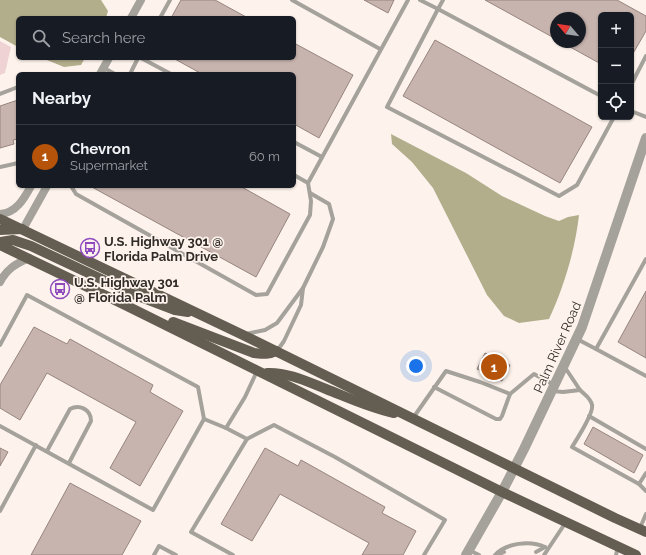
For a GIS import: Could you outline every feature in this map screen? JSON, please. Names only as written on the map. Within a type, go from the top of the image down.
[{"type":"main road","points":[[0,219],[244,335],[514,469],[643,530]]},
{"type":"main road","points":[[0,230],[23,229]]},
{"type":"main road","points":[[0,243],[13,240],[31,246],[133,294],[175,310],[200,314]]},
{"type":"main road","points":[[0,243],[502,492],[566,522],[617,551],[636,555]]},
{"type":"main road","points":[[123,304],[254,353],[264,355],[276,351]]},
{"type":"main road","points":[[261,372],[274,373],[302,379],[375,409],[413,418]]},
{"type":"street","points":[[132,16],[141,0]]},
{"type":"street","points":[[102,71],[108,60]]},
{"type":"street","name":"Palm River Road","points":[[467,553],[514,469],[564,366],[590,305],[646,138]]},
{"type":"street","points":[[0,214],[14,210],[22,201],[30,188]]},
{"type":"street","points":[[23,229],[46,188]]},
{"type":"street","points":[[0,282],[5,273],[11,267],[29,258]]},
{"type":"lane","points":[[161,16],[170,0]]},
{"type":"lane","points":[[292,0],[380,49]]},
{"type":"lane","points":[[72,188],[76,194],[256,295],[267,294],[310,215],[311,201],[308,183],[408,0]]},
{"type":"lane","points":[[420,0],[598,94]]},
{"type":"lane","points":[[443,0],[387,107],[559,196],[577,185],[612,120]]},
{"type":"lane","points":[[632,84],[646,56]]},
{"type":"lane","points":[[131,72],[137,60]]},
{"type":"lane","points":[[146,60],[166,72]]},
{"type":"lane","points":[[0,94],[16,88]]},
{"type":"lane","points":[[634,112],[646,118]]},
{"type":"lane","points":[[296,143],[322,157]]},
{"type":"lane","points":[[0,167],[16,163]]},
{"type":"lane","points":[[296,176],[308,183]]},
{"type":"lane","points":[[244,335],[265,330],[277,323],[303,288],[323,247],[333,219],[329,204],[310,193]]},
{"type":"lane","points":[[596,349],[646,259]]},
{"type":"lane","points":[[276,351],[284,341],[301,305],[303,288]]},
{"type":"lane","points":[[0,345],[26,295],[198,386],[204,419],[153,510],[0,426]]},
{"type":"lane","points":[[576,338],[646,376]]},
{"type":"lane","points":[[564,366],[580,390],[589,398],[592,405],[591,412],[572,447],[640,484],[646,491]]},
{"type":"lane","points":[[413,418],[446,371],[510,394]]},
{"type":"lane","points":[[226,428],[261,372]]},
{"type":"lane","points":[[434,387],[496,419],[500,419],[502,416],[510,394],[534,374],[553,388],[563,392],[580,390]]},
{"type":"lane","points":[[47,451],[70,409],[75,406],[81,407],[91,415],[91,421],[69,463]]},
{"type":"lane","points":[[589,416],[646,449]]},
{"type":"lane","points":[[204,419],[247,438]]},
{"type":"lane","points":[[233,555],[191,532],[235,461],[247,438],[274,425],[348,464],[445,520],[424,555]]},
{"type":"lane","points":[[0,511],[36,445]]},
{"type":"lane","points":[[640,484],[646,473]]},
{"type":"lane","points":[[643,530],[646,514]]},
{"type":"lane","points":[[544,555],[547,547],[566,522]]},
{"type":"lane","points":[[496,555],[500,549],[505,547],[532,543],[547,547]]},
{"type":"lane","points":[[154,555],[159,546],[176,555]]},
{"type":"lane","points":[[536,547],[547,547]]},
{"type":"lane","points":[[536,552],[547,547]]},
{"type":"lane","points":[[496,555],[504,552]]},
{"type":"lane","points":[[467,553],[479,555]]},
{"type":"shaded area","points":[[0,0],[101,0],[108,11],[107,16],[16,16],[16,46],[0,37]]},
{"type":"shaded area","points":[[0,41],[11,47],[5,73],[0,75]]},
{"type":"shaded area","points":[[47,60],[84,60],[81,65],[64,67]]},
{"type":"shaded area","points":[[391,134],[466,173],[502,196],[545,216],[559,221],[568,217],[579,215],[575,242],[568,268],[549,319],[519,323],[504,316],[487,295],[433,188],[412,162],[392,144]]},
{"type":"building","points":[[181,0],[215,0],[244,16],[172,16]]},
{"type":"building","points":[[364,0],[394,0],[388,13]]},
{"type":"building","points":[[485,0],[617,0],[646,16],[646,31],[634,52],[634,12],[598,12],[598,62],[572,48],[586,48],[586,12],[550,12],[550,36]]},
{"type":"building","points":[[435,40],[592,127],[560,183],[403,96]]},
{"type":"building","points":[[296,44],[353,75],[319,138],[296,125],[296,72],[198,72],[177,60],[296,60]]},
{"type":"building","points":[[16,101],[16,139],[13,140],[14,144],[0,148],[0,106]]},
{"type":"building","points":[[94,188],[244,188],[290,214],[256,277]]},
{"type":"building","points":[[646,291],[646,358],[618,342]]},
{"type":"building","points":[[34,327],[67,344],[70,339],[153,385],[150,392],[183,411],[140,486],[110,468],[136,422],[47,373],[20,420],[0,408],[0,385]]},
{"type":"building","points":[[485,353],[510,365],[502,381],[477,369]]},
{"type":"building","points":[[593,427],[643,455],[634,473],[584,444]]},
{"type":"building","points":[[0,448],[8,452],[0,466]]},
{"type":"building","points":[[265,448],[298,466],[301,460],[385,507],[382,513],[416,531],[403,555],[362,555],[369,543],[280,494],[252,541],[221,524]]},
{"type":"building","points":[[70,483],[141,521],[122,555],[31,555]]},
{"type":"place","name":"U.S. Highway 301 @ Florida Palm Drive","points":[[90,248]]},
{"type":"place","name":"U.S. Highway 301 @ Florida Palm","points":[[60,289]]},
{"type":"place","name":"Chevron","points":[[494,367]]}]
